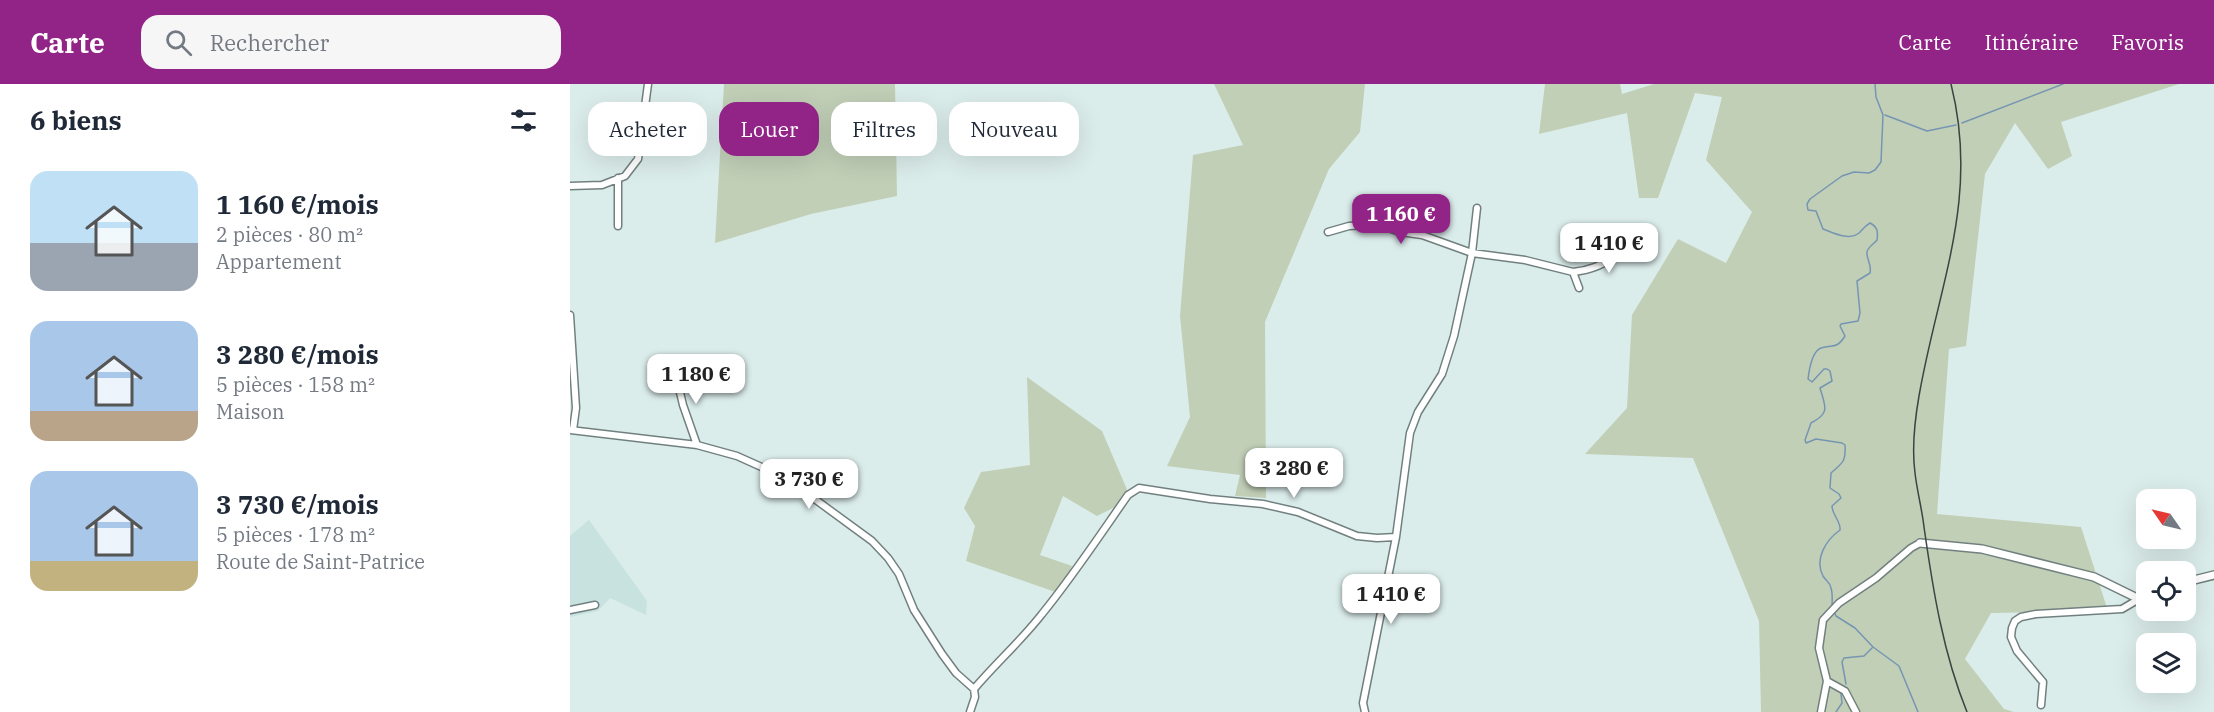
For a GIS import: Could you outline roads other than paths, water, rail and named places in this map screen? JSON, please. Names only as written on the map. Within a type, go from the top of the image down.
[{"type":"street","points":[[570,186],[602,185],[625,176],[638,159],[648,84]]},
{"type":"street","points":[[618,178],[618,226]]},
{"type":"street","points":[[1365,712],[1363,703],[1396,537],[1410,433],[1418,412],[1442,374],[1455,336],[1472,253],[1477,208]]},
{"type":"street","points":[[1328,232],[1337,228],[1368,225],[1422,235],[1472,253],[1525,260],[1573,272],[1589,269],[1612,260],[1630,243]]},
{"type":"street","points":[[1573,272],[1579,288]]},
{"type":"street","points":[[570,315],[576,408],[572,430],[697,445],[737,456],[786,478],[872,542],[888,558],[899,574],[914,610],[942,654],[956,673],[974,689],[975,697],[970,712]]},
{"type":"street","points":[[675,371],[683,405],[697,445]]},
{"type":"street","points":[[974,689],[991,669],[1017,645],[1044,613],[1128,495],[1139,488],[1210,499],[1263,504],[1298,512],[1357,536],[1396,537]]},
{"type":"street","points":[[1821,712],[1827,681],[1820,648],[1823,620],[1839,603],[1876,578],[1920,543],[1982,549],[2094,577],[2136,594]]},
{"type":"street","points":[[2196,580],[2214,575]]},
{"type":"street","points":[[2041,705],[2043,682],[2017,651],[2011,637],[2015,621],[2021,617],[2036,614],[2122,609],[2136,601]]},
{"type":"street","points":[[570,610],[595,605]]},
{"type":"street","points":[[1827,681],[1845,691],[1856,712]]},
{"type":"waterway","points":[[1832,607],[1830,586],[1823,576],[1820,563],[1826,544],[1840,530],[1832,506],[1841,498],[1830,488],[1831,473],[1842,462],[1845,456],[1845,445],[1816,439],[1806,443],[1811,423],[1824,412],[1825,404],[1820,388],[1832,381],[1830,371],[1827,369],[1824,369],[1812,382],[1808,379],[1815,353],[1821,348],[1837,345],[1842,340],[1845,336],[1841,324],[1858,321],[1860,313],[1857,281],[1870,273],[1867,252],[1877,240],[1877,232],[1875,226],[1870,223],[1859,233],[1851,236],[1823,229],[1816,211],[1808,210],[1807,204],[1810,199],[1842,176],[1854,172],[1869,173],[1875,170],[1881,162],[1883,115],[1876,97],[1875,84]]},
{"type":"waterway","points":[[1962,123],[2063,84]]},
{"type":"waterway","points":[[1885,115],[1927,131],[1956,125]]},
{"type":"waterway","points":[[1834,611],[1836,616],[1855,628],[1873,647],[1899,666],[1918,712]]},
{"type":"waterway","points":[[1846,684],[1842,662],[1844,658],[1864,656],[1872,648]]},
{"type":"waterway","points":[[1836,712],[1842,703],[1841,694]]},
{"type":"railway","points":[[1951,84],[1959,126],[1961,166],[1959,204],[1953,242],[1919,396],[1914,455],[1916,480],[1940,621],[1951,667],[1967,712]]}]
